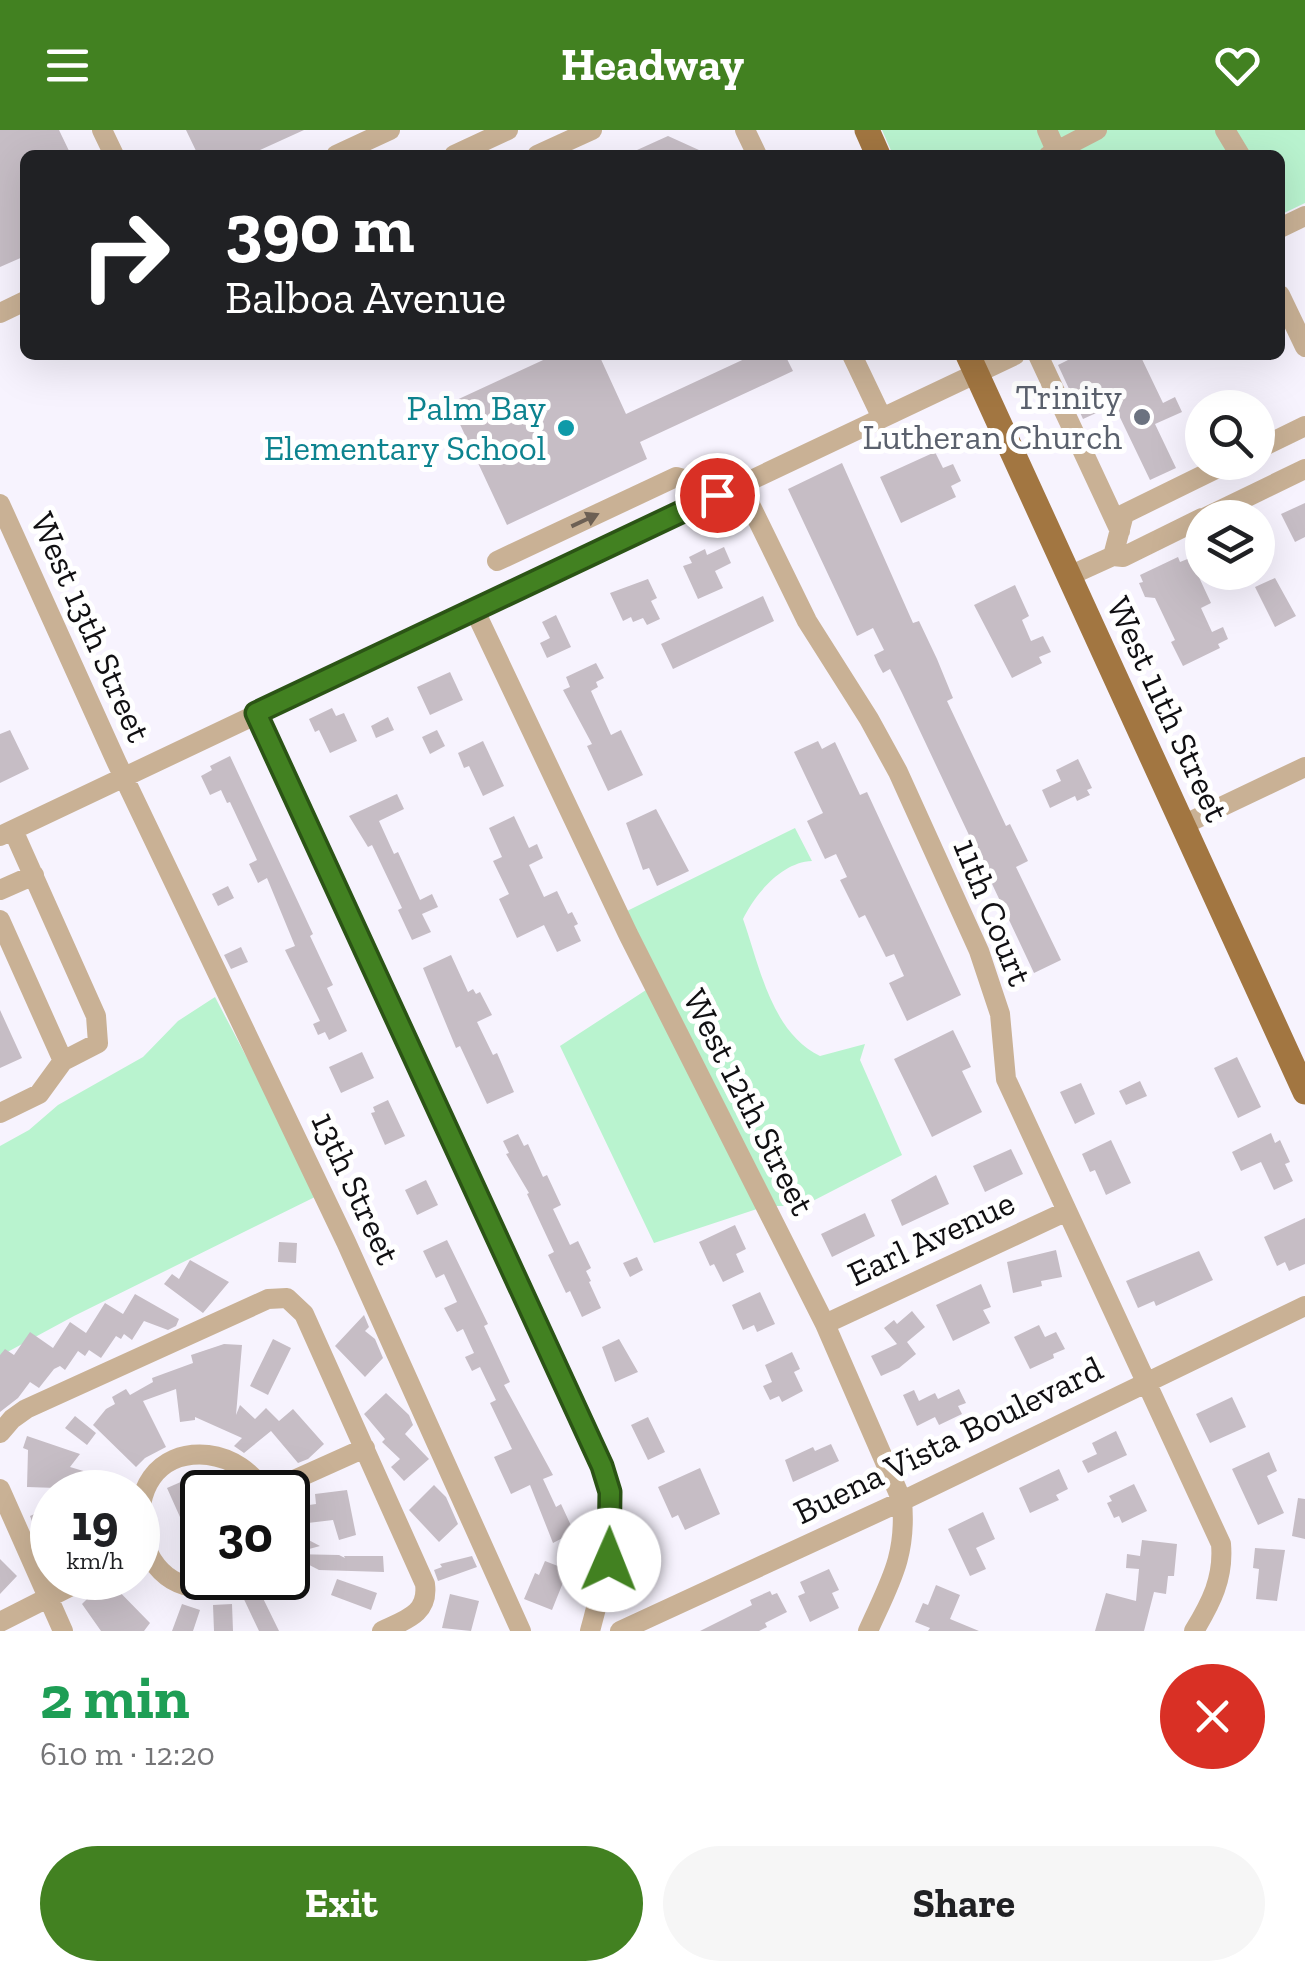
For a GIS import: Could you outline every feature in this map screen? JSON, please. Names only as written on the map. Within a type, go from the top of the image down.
[{"type":"main road","name":"West 11th Street","points":[[973,364],[1305,1092]]},
{"type":"street","points":[[347,150],[390,130]]},
{"type":"street","points":[[465,150],[508,130]]},
{"type":"street","points":[[548,150],[592,130]]},
{"type":"street","points":[[1062,150],[1097,130]]},
{"type":"street","points":[[1285,305],[1305,347]]},
{"type":"street","points":[[854,360],[882,418]]},
{"type":"street","points":[[1040,360],[1120,532]]},
{"type":"street","points":[[0,1113],[39,1094],[63,1061],[98,1042],[96,1016],[34,875],[6,833],[882,418],[973,364]]},
{"type":"street","points":[[1275,441],[1305,426]]},
{"type":"street","points":[[1240,500],[1305,469]]},
{"type":"street","points":[[497,561],[676,478],[712,487],[717,495]]},
{"type":"street","points":[[1113,556],[1124,514],[1193,480]]},
{"type":"street","name":"11th Court","points":[[740,484],[806,620],[898,772],[971,933],[1000,1014],[1006,1080],[1221,1544],[1223,1562],[1214,1599],[1194,1631]]},
{"type":"street","name":"West 13th Street","points":[[0,504],[124,776]]},
{"type":"street","points":[[1069,576],[1185,527]]},
{"type":"street","name":"West 12th Street","points":[[474,610],[628,934],[825,1324],[902,1501],[905,1532],[900,1559],[868,1631]]},
{"type":"street","points":[[256,713],[602,1466],[610,1492],[609,1560],[590,1631]]},
{"type":"street","points":[[1183,825],[1305,768]]},
{"type":"street","name":"13th Street","points":[[124,776],[346,1242],[521,1631]]},
{"type":"street","points":[[0,890],[34,875]]},
{"type":"street","points":[[0,920],[63,1061]]},
{"type":"street","name":"Earl Avenue","points":[[825,1324],[1065,1212]]},
{"type":"street","points":[[0,1433],[26,1409],[280,1296],[294,1302],[304,1314],[426,1590],[421,1610],[382,1631]]},
{"type":"street","name":"Buena Vista Boulevard","points":[[620,1631],[902,1501],[1145,1380],[1305,1306]]},
{"type":"street","points":[[310,1472],[365,1448]]},
{"type":"street","points":[[160,1472],[173,1462],[195,1455],[222,1458],[243,1470]]},
{"type":"street","points":[[0,1488],[30,1557]]},
{"type":"street","points":[[0,1622],[44,1600]]},
{"type":"street","points":[[49,1600],[63,1631]]},
{"type":"green space","points":[[882,130],[1305,130],[1305,203],[1285,213],[1285,150],[891,150]]},
{"type":"green space","points":[[795,828],[812,861],[780,873],[748,909],[743,919],[755,957],[779,1015],[803,1045],[820,1056],[865,1044],[860,1060],[902,1155],[803,1206],[776,1206],[627,911]]},
{"type":"green space","points":[[646,990],[757,1209],[654,1243],[560,1046]]},
{"type":"green space","points":[[215,997],[319,1195],[0,1356],[0,1146],[29,1130],[58,1105],[143,1057],[178,1021]]},
{"type":"building","points":[[0,130],[59,130],[69,150],[20,150],[20,258],[0,267]]},
{"type":"building","points":[[186,130],[304,130],[260,150],[196,150]]},
{"type":"building","points":[[668,136],[699,150],[637,150]]},
{"type":"building","name":"Palm Bay Elementary School","points":[[543,360],[601,360],[626,414],[742,360],[788,360],[793,371],[640,442],[647,459],[507,525],[450,403]]},
{"type":"building","name":"Trinity Lutheran Church","points":[[1068,360],[1142,360],[1163,403],[1175,397],[1182,412],[1155,424],[1176,468],[1150,480],[1114,405],[1083,419],[1058,365]]},
{"type":"building","points":[[935,452],[943,468],[953,464],[961,481],[951,486],[956,497],[901,523],[880,477]]},
{"type":"building","points":[[842,463],[913,623],[919,621],[937,659],[953,698],[947,701],[1006,826],[1010,824],[1028,861],[1016,867],[1061,960],[1034,973],[890,669],[883,673],[878,664],[874,655],[884,650],[873,628],[857,636],[788,489]]},
{"type":"building","points":[[1305,503],[1305,537],[1295,542],[1281,514]]},
{"type":"building","points":[[724,547],[731,563],[715,571],[723,588],[698,599],[683,566],[692,563],[689,557],[705,549],[707,555]]},
{"type":"building","points":[[1178,557],[1180,562],[1185,560],[1185,590],[1205,590],[1211,603],[1201,608],[1212,632],[1223,627],[1228,639],[1218,644],[1220,648],[1183,666],[1155,598],[1145,597],[1140,575]]},
{"type":"building","points":[[1275,578],[1296,616],[1275,627],[1256,590],[1275,590]]},
{"type":"building","points":[[648,579],[657,598],[651,601],[660,619],[647,625],[643,618],[623,621],[610,593]]},
{"type":"building","points":[[1015,585],[1029,616],[1022,620],[1031,641],[1043,636],[1051,652],[1039,657],[1042,663],[1012,678],[974,605]]},
{"type":"building","points":[[763,596],[774,621],[673,669],[661,644]]},
{"type":"building","points":[[556,615],[571,647],[547,658],[540,643],[550,638],[542,622]]},
{"type":"building","points":[[596,663],[604,678],[591,691],[611,735],[621,730],[643,775],[608,791],[587,746],[592,744],[563,690],[570,687],[566,677]]},
{"type":"building","points":[[450,672],[463,700],[430,715],[417,687]]},
{"type":"building","points":[[332,708],[336,716],[344,713],[357,741],[330,753],[309,719]]},
{"type":"building","points":[[388,717],[394,730],[376,738],[371,726]]},
{"type":"building","points":[[10,730],[29,769],[0,783],[0,734]]},
{"type":"building","points":[[437,730],[445,746],[430,754],[422,737]]},
{"type":"building","points":[[483,741],[504,786],[483,796],[458,753]]},
{"type":"building","points":[[818,741],[822,749],[835,742],[860,795],[867,792],[961,995],[907,1021],[889,983],[904,976],[894,954],[886,957],[865,915],[859,918],[840,880],[847,877],[836,854],[825,859],[807,821],[823,813],[794,752]]},
{"type":"building","points":[[230,756],[333,985],[327,988],[347,1031],[329,1040],[325,1032],[318,1035],[313,1024],[320,1021],[285,950],[295,946],[267,878],[258,883],[249,864],[257,860],[230,802],[221,790],[210,795],[201,776],[212,770],[210,766]]},
{"type":"building","points":[[1078,759],[1092,788],[1087,790],[1090,795],[1077,801],[1075,796],[1050,808],[1042,790],[1061,781],[1056,770]]},
{"type":"building","points":[[397,794],[404,809],[379,821],[420,900],[432,894],[438,907],[422,914],[431,932],[412,940],[398,910],[402,908],[372,845],[368,847],[349,816]]},
{"type":"building","points":[[656,809],[689,871],[657,886],[649,868],[643,870],[626,823]]},
{"type":"building","points":[[514,816],[529,848],[537,844],[543,858],[529,865],[544,897],[557,891],[568,914],[572,912],[578,924],[574,926],[581,941],[557,952],[544,925],[517,938],[499,899],[509,894],[493,861],[502,857],[489,828]]},
{"type":"building","points":[[228,886],[234,898],[218,906],[212,894]]},
{"type":"building","points":[[241,947],[248,962],[231,969],[224,955]]},
{"type":"building","points":[[451,955],[468,992],[480,992],[492,1015],[477,1022],[493,1055],[497,1053],[514,1092],[487,1104],[460,1046],[456,1048],[423,968]]},
{"type":"building","points":[[0,1010],[22,1058],[0,1068]]},
{"type":"building","points":[[953,1030],[971,1067],[962,1071],[982,1112],[932,1137],[894,1059]]},
{"type":"building","points":[[362,1052],[374,1078],[341,1093],[329,1067]]},
{"type":"building","points":[[1237,1057],[1261,1107],[1238,1118],[1214,1068]]},
{"type":"building","points":[[1140,1081],[1147,1096],[1126,1105],[1119,1091]]},
{"type":"building","points":[[1081,1083],[1095,1114],[1075,1124],[1060,1092]]},
{"type":"building","points":[[388,1100],[405,1136],[385,1145],[371,1113],[375,1112],[373,1107]]},
{"type":"building","points":[[1271,1133],[1275,1143],[1280,1140],[1293,1181],[1274,1190],[1261,1162],[1241,1171],[1232,1152]]},
{"type":"building","points":[[518,1134],[524,1146],[528,1144],[543,1177],[547,1175],[561,1205],[553,1209],[570,1245],[578,1241],[591,1268],[586,1271],[601,1308],[582,1317],[548,1255],[554,1252],[529,1193],[506,1154],[509,1153],[503,1141]]},
{"type":"building","points":[[1111,1140],[1131,1183],[1106,1195],[1095,1170],[1090,1172],[1082,1154]]},
{"type":"building","points":[[1011,1149],[1023,1174],[985,1192],[973,1166]]},
{"type":"building","points":[[936,1175],[949,1204],[902,1226],[891,1200]]},
{"type":"building","points":[[426,1180],[438,1205],[417,1215],[405,1190]]},
{"type":"building","points":[[865,1213],[875,1236],[832,1257],[821,1234]]},
{"type":"building","points":[[1305,1218],[1305,1264],[1289,1271],[1285,1262],[1277,1266],[1264,1237]]},
{"type":"building","points":[[735,1225],[746,1249],[736,1254],[744,1272],[723,1282],[699,1242]]},
{"type":"building","points":[[447,1240],[488,1324],[484,1326],[510,1382],[504,1385],[553,1475],[543,1479],[574,1532],[553,1543],[530,1485],[511,1494],[494,1457],[512,1449],[490,1403],[496,1400],[480,1367],[472,1371],[465,1357],[474,1353],[463,1329],[457,1332],[444,1308],[457,1302],[444,1274],[436,1278],[423,1251]]},
{"type":"building","points":[[279,1242],[297,1243],[296,1263],[278,1262]]},
{"type":"building","points":[[1056,1250],[1062,1277],[1013,1293],[1007,1262]]},
{"type":"building","points":[[1199,1251],[1213,1280],[1156,1306],[1154,1301],[1138,1308],[1126,1281]]},
{"type":"building","points":[[637,1257],[643,1270],[630,1277],[623,1263]]},
{"type":"building","points":[[190,1260],[229,1282],[203,1313],[164,1284],[172,1274],[179,1279]]},
{"type":"building","points":[[981,1284],[991,1307],[983,1310],[990,1323],[953,1341],[936,1305]]},
{"type":"building","points":[[760,1292],[775,1324],[757,1332],[754,1325],[743,1330],[732,1305]]},
{"type":"building","points":[[135,1294],[179,1319],[176,1326],[168,1330],[144,1321],[132,1340],[124,1334],[121,1339],[116,1336],[101,1358],[89,1350],[85,1356],[78,1351],[65,1370],[60,1366],[54,1369],[39,1388],[30,1382],[0,1412],[0,1355],[5,1349],[14,1355],[30,1332],[53,1348],[70,1322],[86,1333],[105,1303],[123,1314]]},
{"type":"building","points":[[912,1311],[925,1327],[907,1342],[916,1354],[881,1376],[871,1356],[897,1344],[884,1328],[894,1320],[897,1324]]},
{"type":"building","points":[[364,1315],[369,1327],[365,1331],[375,1339],[383,1358],[365,1377],[335,1346]]},
{"type":"building","points":[[1039,1325],[1045,1337],[1056,1332],[1065,1349],[1030,1369],[1014,1337]]},
{"type":"building","points":[[273,1339],[291,1348],[268,1395],[250,1386]]},
{"type":"building","points":[[619,1339],[638,1372],[615,1382],[602,1347]]},
{"type":"building","points":[[224,1344],[242,1345],[236,1415],[240,1405],[255,1419],[266,1408],[279,1421],[293,1409],[324,1444],[308,1459],[298,1463],[271,1431],[244,1453],[234,1446],[242,1438],[195,1417],[180,1422],[176,1389],[143,1401],[166,1447],[136,1467],[93,1425],[115,1404],[112,1397],[126,1389],[130,1395],[153,1382],[152,1378],[193,1363],[191,1355]]},
{"type":"building","points":[[792,1352],[800,1369],[794,1372],[803,1391],[782,1402],[779,1396],[770,1400],[763,1386],[772,1382],[765,1365]]},
{"type":"building","points":[[959,1389],[966,1403],[958,1406],[962,1414],[939,1425],[935,1417],[917,1426],[903,1395],[914,1390],[919,1401],[935,1393],[938,1399]]},
{"type":"building","points":[[386,1393],[409,1415],[413,1425],[405,1434],[429,1459],[404,1481],[391,1467],[400,1459],[382,1442],[385,1439],[364,1414]]},
{"type":"building","points":[[1232,1397],[1246,1427],[1210,1443],[1196,1414]]},
{"type":"building","points":[[75,1416],[96,1433],[87,1445],[65,1428]]},
{"type":"building","points":[[648,1417],[665,1452],[648,1460],[631,1425]]},
{"type":"building","points":[[1116,1431],[1127,1455],[1088,1473],[1082,1461],[1097,1454],[1092,1443]]},
{"type":"building","points":[[27,1436],[80,1454],[70,1467],[80,1470],[30,1470],[27,1487],[28,1450],[23,1448]]},
{"type":"building","points":[[831,1444],[839,1461],[793,1482],[785,1460],[813,1447],[815,1451]]},
{"type":"building","points":[[1269,1452],[1277,1471],[1267,1476],[1284,1513],[1258,1525],[1232,1469]]},
{"type":"building","points":[[700,1468],[720,1514],[685,1530],[678,1515],[672,1518],[658,1487]]},
{"type":"building","points":[[1059,1469],[1068,1489],[1056,1495],[1059,1500],[1030,1513],[1019,1488]]},
{"type":"building","points":[[180,1482],[180,1517],[167,1488]]},
{"type":"building","points":[[1134,1484],[1147,1511],[1122,1523],[1119,1516],[1114,1518],[1107,1503],[1112,1501],[1109,1496]]},
{"type":"building","points":[[434,1485],[446,1497],[458,1524],[439,1542],[409,1510]]},
{"type":"building","points":[[347,1490],[356,1535],[339,1540],[333,1520],[310,1523],[310,1505],[316,1504],[315,1494]]},
{"type":"building","points":[[1298,1498],[1305,1499],[1305,1539],[1292,1536]]},
{"type":"building","points":[[983,1512],[995,1539],[976,1548],[986,1569],[970,1576],[948,1529]]},
{"type":"building","points":[[1142,1540],[1177,1544],[1174,1576],[1168,1576],[1166,1594],[1154,1592],[1144,1631],[1095,1631],[1106,1593],[1136,1601],[1139,1569],[1126,1568],[1127,1554],[1140,1556]]},
{"type":"building","points":[[1255,1548],[1285,1550],[1277,1601],[1256,1599],[1259,1569],[1253,1568]]},
{"type":"building","points":[[310,1554],[383,1556],[384,1572],[319,1570],[310,1565]]},
{"type":"building","points":[[472,1556],[477,1567],[438,1581],[434,1570],[442,1567],[440,1564]]},
{"type":"building","points":[[0,1559],[17,1576],[0,1594]]},
{"type":"building","points":[[545,1561],[568,1570],[552,1610],[524,1599]]},
{"type":"building","points":[[829,1569],[839,1590],[832,1593],[839,1608],[810,1622],[798,1596],[805,1593],[800,1582]]},
{"type":"building","points":[[337,1579],[377,1593],[371,1610],[331,1595]]},
{"type":"building","points":[[936,1585],[960,1595],[950,1619],[979,1631],[928,1631],[930,1628],[915,1622]]},
{"type":"building","points":[[770,1591],[772,1595],[777,1593],[787,1612],[765,1623],[767,1627],[759,1631],[700,1631],[752,1605],[750,1600]]},
{"type":"building","points":[[450,1594],[479,1601],[471,1631],[442,1628]]},
{"type":"building","points":[[86,1600],[128,1600],[150,1623],[144,1631],[101,1631],[82,1604]]},
{"type":"building","points":[[244,1600],[264,1600],[279,1631],[259,1631]]},
{"type":"building","points":[[182,1604],[200,1610],[193,1631],[172,1631]]},
{"type":"building","points":[[232,1604],[233,1631],[214,1631],[213,1605]]},
{"type":"place","name":"Trinity Lutheran Church","points":[[1142,417]]},
{"type":"place","name":"Palm Bay Elementary School","points":[[566,428]]},
{"type":"route","points":[[609,1560],[610,1492],[602,1466],[256,713],[717,495]]}]
